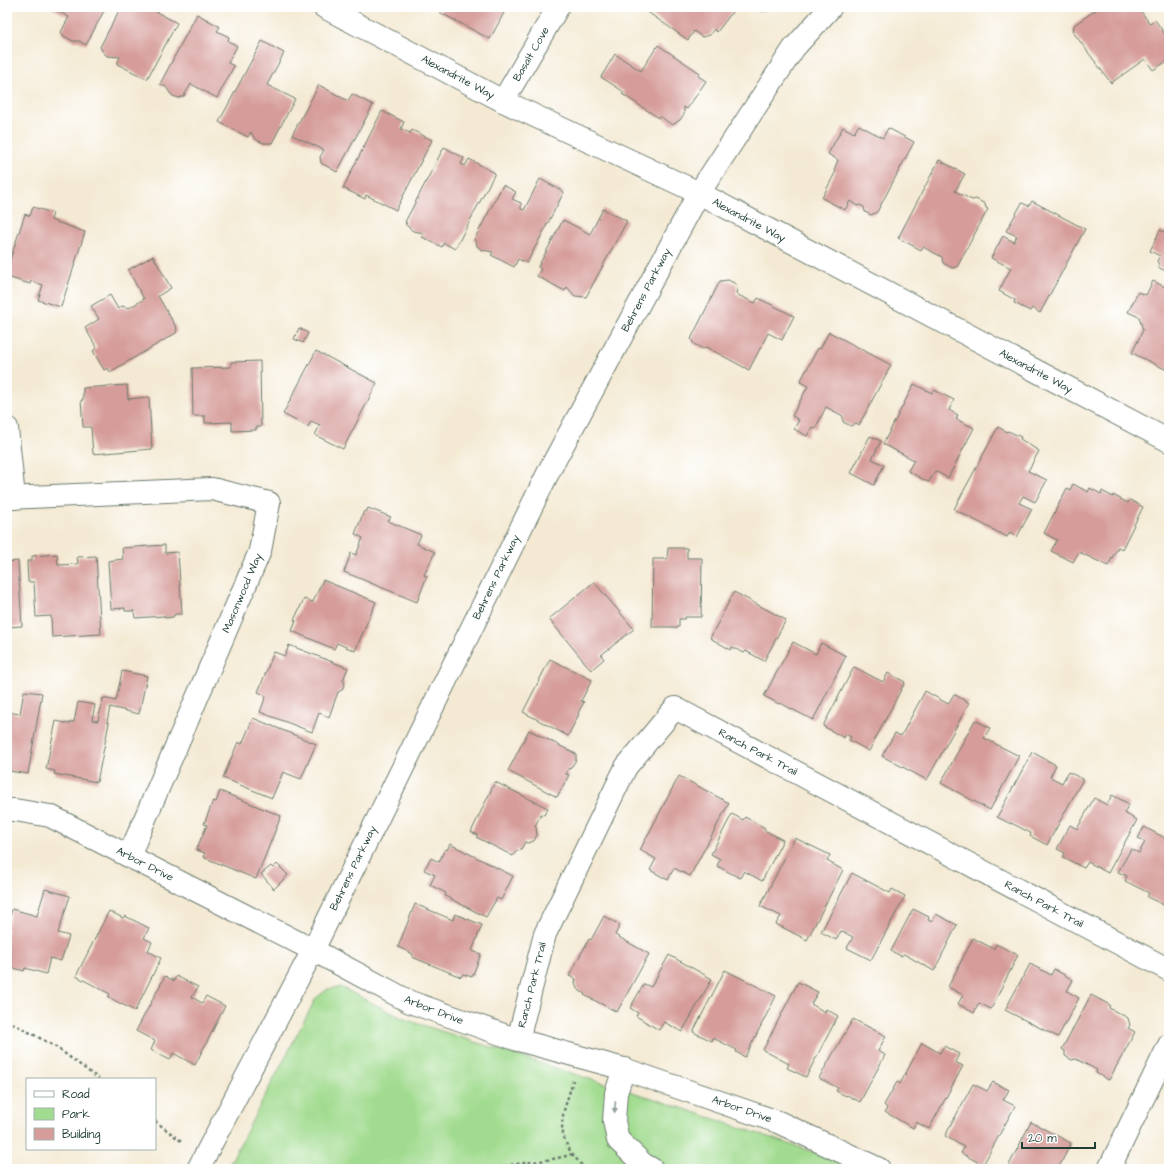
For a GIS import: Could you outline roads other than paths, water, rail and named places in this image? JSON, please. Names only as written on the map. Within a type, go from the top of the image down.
[{"type":"street","name":"Alexandrite Way","points":[[324,7],[503,101],[699,193],[1169,441]]},
{"type":"street","name":"Basalt Cove","points":[[503,101],[558,7]]},
{"type":"street","name":"Behrens Parkway","points":[[200,1164],[313,950],[550,469],[699,193],[794,48],[831,7]]},
{"type":"street","points":[[7,428],[10,498]]},
{"type":"street","name":"Masonwood Way","points":[[10,498],[212,489],[269,503],[260,551],[129,856]]},
{"type":"street","name":"Ranch Park Trail","points":[[518,1040],[545,934],[626,766],[675,708],[1169,970]]},
{"type":"street","name":"Arbor Drive","points":[[7,810],[50,816],[313,950],[410,1002],[518,1040],[624,1069],[778,1122],[879,1169]]},
{"type":"street","points":[[1109,1169],[1169,1045]]},
{"type":"street","points":[[624,1069],[616,1093],[614,1121],[618,1140],[643,1164],[652,1169]]}]
